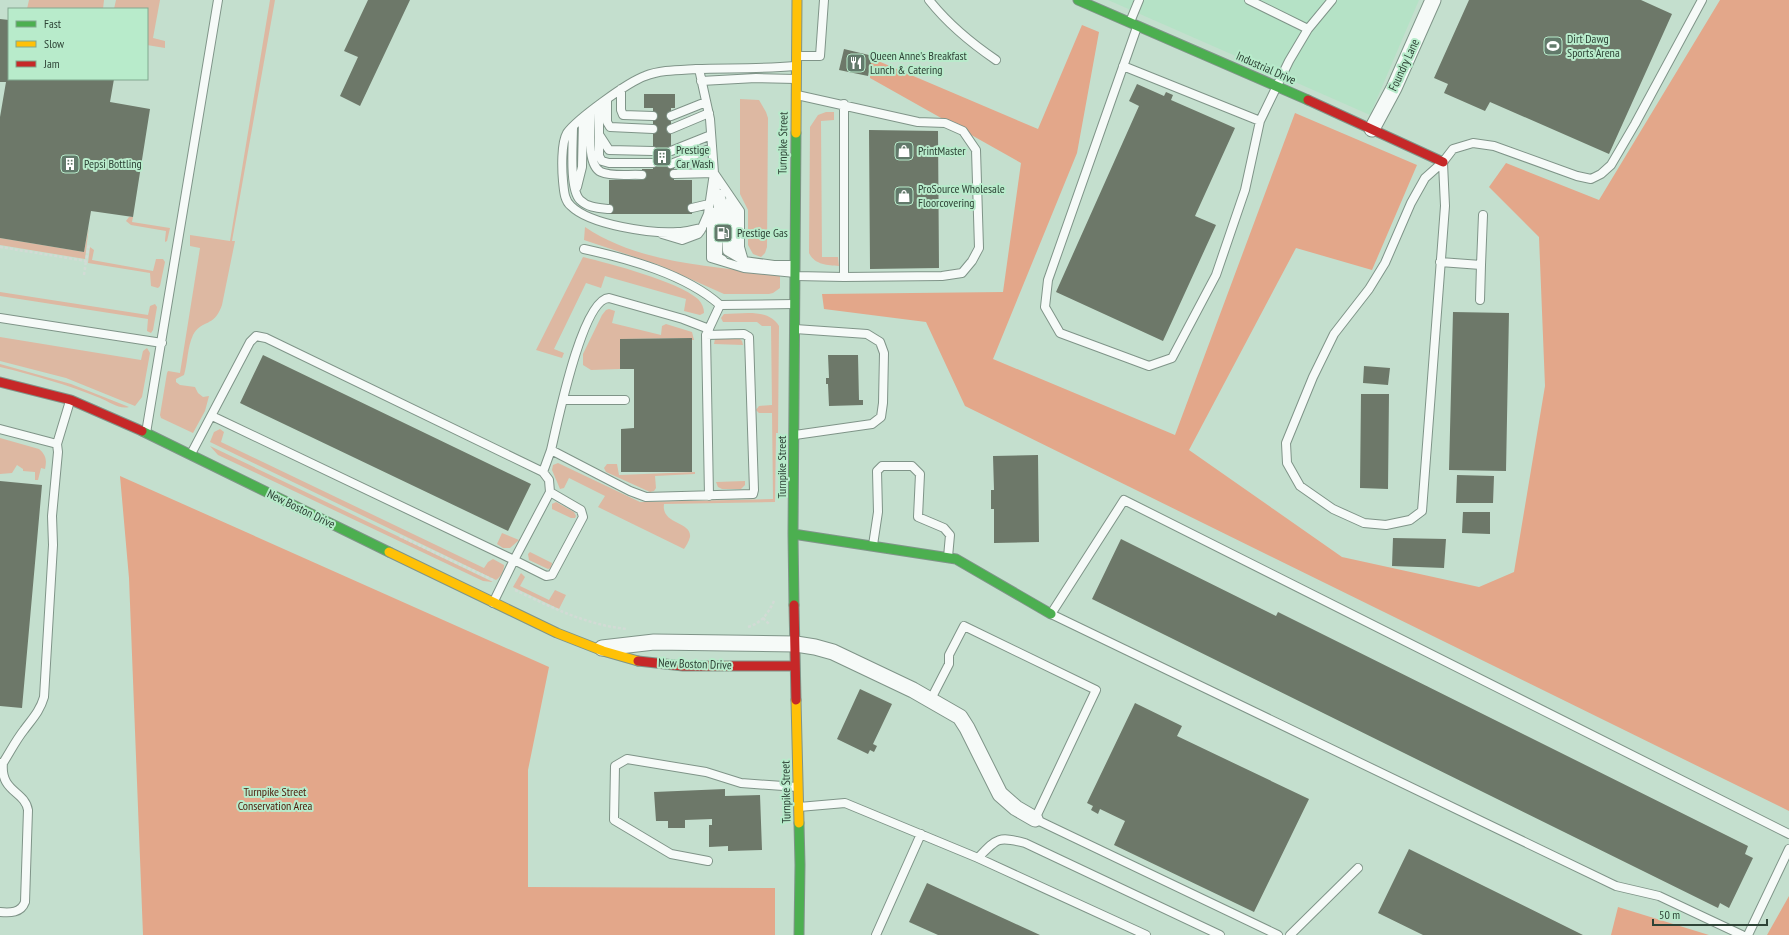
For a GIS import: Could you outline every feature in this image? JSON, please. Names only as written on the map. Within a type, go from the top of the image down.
[{"type":"street","name":"Turnpike Street","points":[[797,0],[794,271],[794,534],[795,666],[800,865],[799,935]]},
{"type":"street","name":"Industrial Drive","points":[[1078,0],[1278,87],[1443,162]]},
{"type":"street","name":"Foundry Lane","points":[[1372,129],[1394,88],[1433,0]]},
{"type":"street","name":"New Boston Drive","points":[[0,382],[71,400],[146,433],[493,604],[572,641],[632,658],[667,665],[795,666]]},
{"type":"street","points":[[794,534],[956,558],[1051,614]]},
{"type":"street","name":"New Boston Drive","points":[[597,648],[654,642],[796,644],[833,652],[931,699],[960,717],[1000,794],[1016,808],[1035,819]]},
{"type":"lane","points":[[146,433],[218,0]]},
{"type":"lane","points":[[796,56],[820,56],[824,0]]},
{"type":"lane","points":[[929,0],[940,14],[976,47],[996,60]]},
{"type":"lane","points":[[1139,0],[1123,66],[1048,280],[1045,307],[1060,333],[1149,366],[1172,358],[1216,275],[1245,190],[1260,121],[1289,62],[1308,29],[1332,0]]},
{"type":"lane","points":[[1249,0],[1308,29]]},
{"type":"lane","points":[[1443,162],[1445,206],[1422,511],[1410,520],[1398,523],[1386,525],[1364,523],[1333,509],[1300,486],[1287,463],[1286,443],[1313,377],[1334,334],[1369,288],[1385,263],[1411,203],[1425,178],[1443,162],[1453,149],[1473,143],[1494,146],[1577,176],[1590,179],[1601,174],[1611,165],[1635,124],[1702,0]]},
{"type":"lane","points":[[714,173],[708,214],[700,233],[682,240],[652,231],[591,219],[579,213],[570,205],[565,196],[562,164],[566,137],[573,127],[629,83],[653,73],[699,69],[757,69],[796,66]]},
{"type":"lane","points":[[1123,66],[1260,121]]},
{"type":"lane","points":[[699,69],[711,135],[719,216],[719,259],[744,264],[844,277],[942,276],[962,273],[972,261],[979,248],[976,150],[963,131],[945,123],[918,122],[844,104],[796,95]]},
{"type":"lane","points":[[701,81],[756,78],[796,79]]},
{"type":"lane","points":[[621,89],[621,110],[623,115],[653,116]]},
{"type":"lane","points":[[607,100],[607,122],[610,127],[653,130]]},
{"type":"lane","points":[[671,116],[706,102]]},
{"type":"lane","points":[[844,104],[844,277]]},
{"type":"lane","points":[[599,106],[599,156],[605,163],[653,163]]},
{"type":"lane","points":[[591,112],[591,157],[594,167],[603,173],[642,174]]},
{"type":"lane","points":[[671,129],[708,114]]},
{"type":"lane","points":[[576,191],[582,167],[583,119]]},
{"type":"lane","points":[[573,127],[576,191],[578,198],[585,204],[596,208],[609,209]]},
{"type":"lane","points":[[599,133],[605,146],[609,150],[653,151]]},
{"type":"lane","points":[[671,151],[711,135]]},
{"type":"lane","points":[[671,164],[712,148]]},
{"type":"lane","points":[[714,173],[740,211],[740,247],[744,264]]},
{"type":"lane","points":[[714,173],[726,214],[726,251],[744,264]]},
{"type":"lane","points":[[674,174],[714,173]]},
{"type":"lane","points":[[692,208],[709,204]]},
{"type":"lane","points":[[1480,300],[1483,215]]},
{"type":"lane","points":[[584,249],[656,270],[695,287],[707,294],[720,305],[794,304]]},
{"type":"lane","points":[[1440,262],[1481,265]]},
{"type":"lane","points":[[543,472],[551,450],[576,350],[592,312],[605,298],[683,319],[707,332],[744,334],[749,337],[753,494],[653,497],[638,494],[551,450]]},
{"type":"lane","points":[[708,496],[707,332],[720,305]]},
{"type":"lane","points":[[0,318],[162,342]]},
{"type":"lane","points":[[794,329],[867,334],[880,342],[884,353],[884,382],[881,417],[872,424],[794,435]]},
{"type":"lane","points":[[190,455],[250,342],[256,336],[260,336],[543,472],[549,480],[550,492],[514,560],[493,604]]},
{"type":"lane","points":[[0,912],[17,911],[25,902],[28,804],[12,790],[5,779],[2,763],[16,741],[38,712],[44,698],[53,545],[52,521],[58,452],[57,444],[71,400]]},
{"type":"lane","points":[[564,400],[626,400]]},
{"type":"lane","points":[[212,416],[549,577],[555,571],[581,520],[583,513],[578,508],[550,492]]},
{"type":"lane","points":[[0,429],[57,444]]},
{"type":"lane","points":[[873,546],[878,512],[877,471],[882,466],[912,466],[920,474],[918,517],[944,528],[950,535],[948,558]]},
{"type":"lane","points":[[1742,935],[1659,896],[1616,886],[1051,614],[1124,500],[1789,834]]},
{"type":"lane","points":[[931,699],[948,664],[949,655],[964,626],[1096,690],[1035,819],[1278,935]]},
{"type":"lane","points":[[708,861],[671,854],[614,820],[614,766],[627,759],[706,772],[741,783],[798,787]]},
{"type":"lane","points":[[798,807],[845,803],[978,858],[1146,935]]},
{"type":"lane","points":[[876,935],[921,834]]},
{"type":"lane","points":[[978,858],[992,843],[1006,838],[1025,843],[1220,935]]},
{"type":"lane","points":[[1748,935],[1789,849]]},
{"type":"lane","points":[[1290,935],[1358,868]]},
{"type":"path","points":[[84,275],[89,244]]},
{"type":"path","points":[[0,247],[86,261]]},
{"type":"path","points":[[515,590],[568,615],[602,625],[630,629]]},
{"type":"path","points":[[742,628],[754,625],[763,618],[774,601]]},
{"type":"path","points":[[763,618],[770,625]]},
{"type":"shaded area","points":[[29,0],[104,0],[103,8],[27,8]]},
{"type":"shaded area","points":[[116,0],[160,0],[153,38],[165,41],[165,48],[148,45],[148,8],[114,8]]},
{"type":"shaded area","points":[[270,0],[275,0],[232,241],[235,241],[222,305],[215,317],[200,327],[193,335],[184,375],[176,379],[176,382],[180,385],[195,387],[198,393],[203,397],[209,396],[205,411],[193,433],[161,418],[160,415],[167,373],[168,371],[180,373],[200,248],[190,246],[190,235],[230,241]]},
{"type":"shaded area","points":[[1108,0],[1419,0],[1370,115]]},
{"type":"shaded area","points":[[740,99],[759,100],[768,118],[767,247],[765,253],[761,257],[753,254],[748,245],[748,210],[740,194]]},
{"type":"shaded area","points":[[826,112],[834,112],[834,120],[821,121],[822,257],[838,257],[839,266],[826,265],[818,262],[809,253],[810,127],[818,115]]},
{"type":"shaded area","points":[[129,217],[133,217],[132,222],[170,228],[167,241],[165,242],[166,231],[131,225],[126,221]]},
{"type":"shaded area","points":[[89,226],[85,259],[0,245],[0,238],[84,252]]},
{"type":"shaded area","points":[[585,227],[630,249],[654,256],[704,266],[780,274],[780,288],[769,294],[724,294],[659,265],[584,240]]},
{"type":"shaded area","points":[[90,247],[94,250],[92,260],[153,271],[156,259],[163,259],[165,262],[160,286],[158,288],[151,286],[150,273],[88,263]]},
{"type":"shaded area","points":[[583,257],[643,274],[688,292],[701,302],[704,313],[700,315],[684,311],[686,299],[605,276],[601,288],[586,283],[554,349],[564,353],[562,358],[536,350]]},
{"type":"shaded area","points":[[0,292],[148,315],[150,306],[155,304],[157,307],[153,330],[151,333],[147,331],[148,319],[0,296]]},
{"type":"shaded area","points":[[609,309],[615,311],[612,323],[661,335],[662,326],[666,324],[692,332],[694,340],[691,338],[620,339],[620,369],[591,370],[583,365],[583,354],[602,315]]},
{"type":"shaded area","points":[[724,314],[762,314],[774,320],[779,326],[778,433],[776,433],[775,502],[664,504],[664,511],[667,516],[682,525],[689,532],[690,539],[684,549],[598,507],[605,496],[569,478],[564,488],[560,489],[552,470],[553,465],[558,463],[640,502],[773,499],[772,413],[759,413],[756,410],[759,406],[772,405],[771,326],[762,326],[757,322],[723,322],[721,318]]},
{"type":"shaded area","points":[[0,337],[141,360],[143,351],[147,348],[150,353],[142,397],[135,406],[66,378],[0,361]]},
{"type":"shaded area","points":[[739,338],[743,345],[714,344],[715,339]]},
{"type":"shaded area","points":[[0,364],[71,384],[129,407],[125,408],[118,406],[88,393],[0,367]]},
{"type":"shaded area","points":[[220,429],[224,432],[221,442],[484,568],[488,562],[493,559],[504,565],[502,573],[496,580],[210,442],[214,432]]},
{"type":"shaded area","points":[[0,438],[39,449],[41,451],[45,456],[46,466],[45,469],[41,468],[38,480],[35,480],[35,472],[23,471],[23,469],[17,465],[12,473],[0,474]]},
{"type":"shaded area","points":[[210,446],[493,582],[483,581],[218,455]]},
{"type":"shaded area","points":[[607,464],[617,464],[619,475],[695,472],[695,474],[655,476],[656,488],[654,491],[650,492],[606,472],[604,468]]},
{"type":"shaded area","points":[[745,481],[745,485],[741,489],[722,489],[718,487],[716,482]]},
{"type":"shaded area","points":[[556,502],[574,512],[576,516],[575,518],[571,518],[552,509],[552,504]]},
{"type":"shaded area","points":[[502,533],[519,540],[510,548],[503,548],[497,544]]},
{"type":"shaded area","points":[[530,552],[552,563],[551,568],[548,569],[529,560],[528,554]]},
{"type":"shaded area","points":[[521,573],[525,577],[520,586],[549,600],[555,590],[566,595],[559,609],[513,587]]},
{"type":"green space","points":[[1720,0],[1789,0],[1789,811],[965,406],[926,322],[824,309],[822,294],[1003,292],[1021,163],[870,78],[871,58],[1038,129],[1082,25],[1099,32],[1077,153],[993,359],[1175,435],[1295,113],[1417,165],[1372,270],[1296,248],[1189,450],[1342,557],[1479,587],[1514,572],[1545,386],[1539,237],[1489,187],[1506,163],[1599,200]]},
{"type":"green space","name":"Turnpike Street Conservation Area","points":[[120,476],[549,667],[528,770],[528,887],[775,888],[775,935],[143,935],[129,578]]},
{"type":"green space","points":[[1789,896],[1789,935],[1767,935]]},
{"type":"green space","points":[[1618,907],[1709,935],[1611,935]]},
{"type":"building","points":[[368,0],[410,0],[360,106],[340,96],[358,57],[344,51]]},
{"type":"building","name":"Dirt Dawg Sports Arena","points":[[1469,0],[1641,0],[1672,14],[1609,154],[1490,102],[1485,111],[1444,93],[1448,84],[1434,78]]},
{"type":"building","name":"Pepsi Bottling","points":[[0,19],[8,20],[8,80],[114,80],[110,102],[150,109],[133,217],[91,211],[84,252],[0,238],[0,117],[6,82],[0,82]]},
{"type":"building","name":"Queen Anne's Breakfast Lunch & Catering","points":[[844,49],[873,56],[868,76],[839,70]]},
{"type":"building","points":[[1137,84],[1164,96],[1166,92],[1173,95],[1171,100],[1235,128],[1195,216],[1216,225],[1163,341],[1056,292],[1139,106],[1129,101]]},
{"type":"building","name":"Prestige Car Wash","points":[[644,94],[675,94],[675,108],[671,108],[671,168],[674,168],[674,180],[692,180],[692,214],[609,214],[609,180],[642,180],[642,169],[653,169],[653,108],[644,108]]},
{"type":"building","points":[[869,130],[938,131],[939,268],[870,269]]},
{"type":"building","points":[[1453,312],[1509,313],[1506,471],[1449,470]]},
{"type":"building","points":[[692,338],[692,472],[621,472],[621,429],[634,428],[634,369],[620,369],[620,339]]},
{"type":"building","points":[[263,355],[531,484],[508,531],[240,403]]},
{"type":"building","points":[[828,355],[858,355],[859,400],[863,400],[863,405],[829,406],[828,384],[826,384],[826,378],[829,378]]},
{"type":"building","points":[[1364,366],[1390,368],[1388,385],[1363,383]]},
{"type":"building","points":[[1361,394],[1389,394],[1388,489],[1360,488]]},
{"type":"building","points":[[1038,455],[1039,542],[994,543],[994,509],[991,509],[991,490],[994,490],[993,456]]},
{"type":"building","points":[[1457,475],[1494,476],[1493,503],[1456,503]]},
{"type":"building","points":[[0,481],[42,485],[22,708],[0,706]]},
{"type":"building","points":[[1463,512],[1490,512],[1490,534],[1462,533]]},
{"type":"building","points":[[1393,538],[1446,539],[1444,568],[1392,566]]},
{"type":"building","points":[[1121,539],[1276,616],[1278,612],[1748,846],[1745,854],[1753,858],[1729,908],[1720,903],[1718,908],[1092,599]]},
{"type":"building","points":[[860,689],[892,704],[873,744],[877,746],[874,752],[870,750],[868,754],[837,739]]},
{"type":"building","points":[[1135,703],[1182,726],[1177,736],[1309,799],[1254,912],[1114,845],[1125,821],[1100,809],[1098,814],[1091,810],[1093,806],[1087,803]]},
{"type":"building","points":[[725,789],[725,796],[760,795],[762,850],[728,851],[728,846],[709,847],[709,825],[712,825],[712,819],[685,820],[685,828],[668,828],[668,821],[656,821],[654,792]]},
{"type":"building","points":[[1409,849],[1583,935],[1423,935],[1378,913]]},
{"type":"building","points":[[927,883],[1040,935],[938,935],[909,922]]},
{"type":"traffic: fast","points":[[1078,0],[1308,100]]},
{"type":"traffic: fast","points":[[794,605],[793,534],[796,133]]},
{"type":"traffic: fast","points":[[142,431],[389,552]]},
{"type":"traffic: fast","points":[[793,534],[956,559],[1051,614]]},
{"type":"traffic: fast","points":[[799,823],[799,935]]},
{"type":"traffic: slow","points":[[796,133],[797,0]]},
{"type":"traffic: slow","points":[[389,552],[557,633],[603,651],[638,661]]},
{"type":"traffic: slow","points":[[796,700],[799,823]]},
{"type":"traffic: jam","points":[[1308,100],[1443,162]]},
{"type":"traffic: jam","points":[[0,382],[71,400],[142,431]]},
{"type":"traffic: jam","points":[[794,605],[796,700]]},
{"type":"traffic: jam","points":[[638,661],[683,666],[795,666]]},
{"type":"place","name":"Dirt Dawg Sports Arena","points":[[1553,46]]},
{"type":"place","name":"Queen Anne's Breakfast Lunch & Catering","points":[[856,63]]},
{"type":"place","name":"PrintMaster","points":[[904,151]]},
{"type":"place","name":"Prestige Car Wash","points":[[662,157]]},
{"type":"place","name":"Pepsi Bottling","points":[[70,164]]},
{"type":"place","name":"ProSource Wholesale Floorcovering","points":[[904,196]]},
{"type":"place","name":"Prestige Gas","points":[[723,233]]}]
